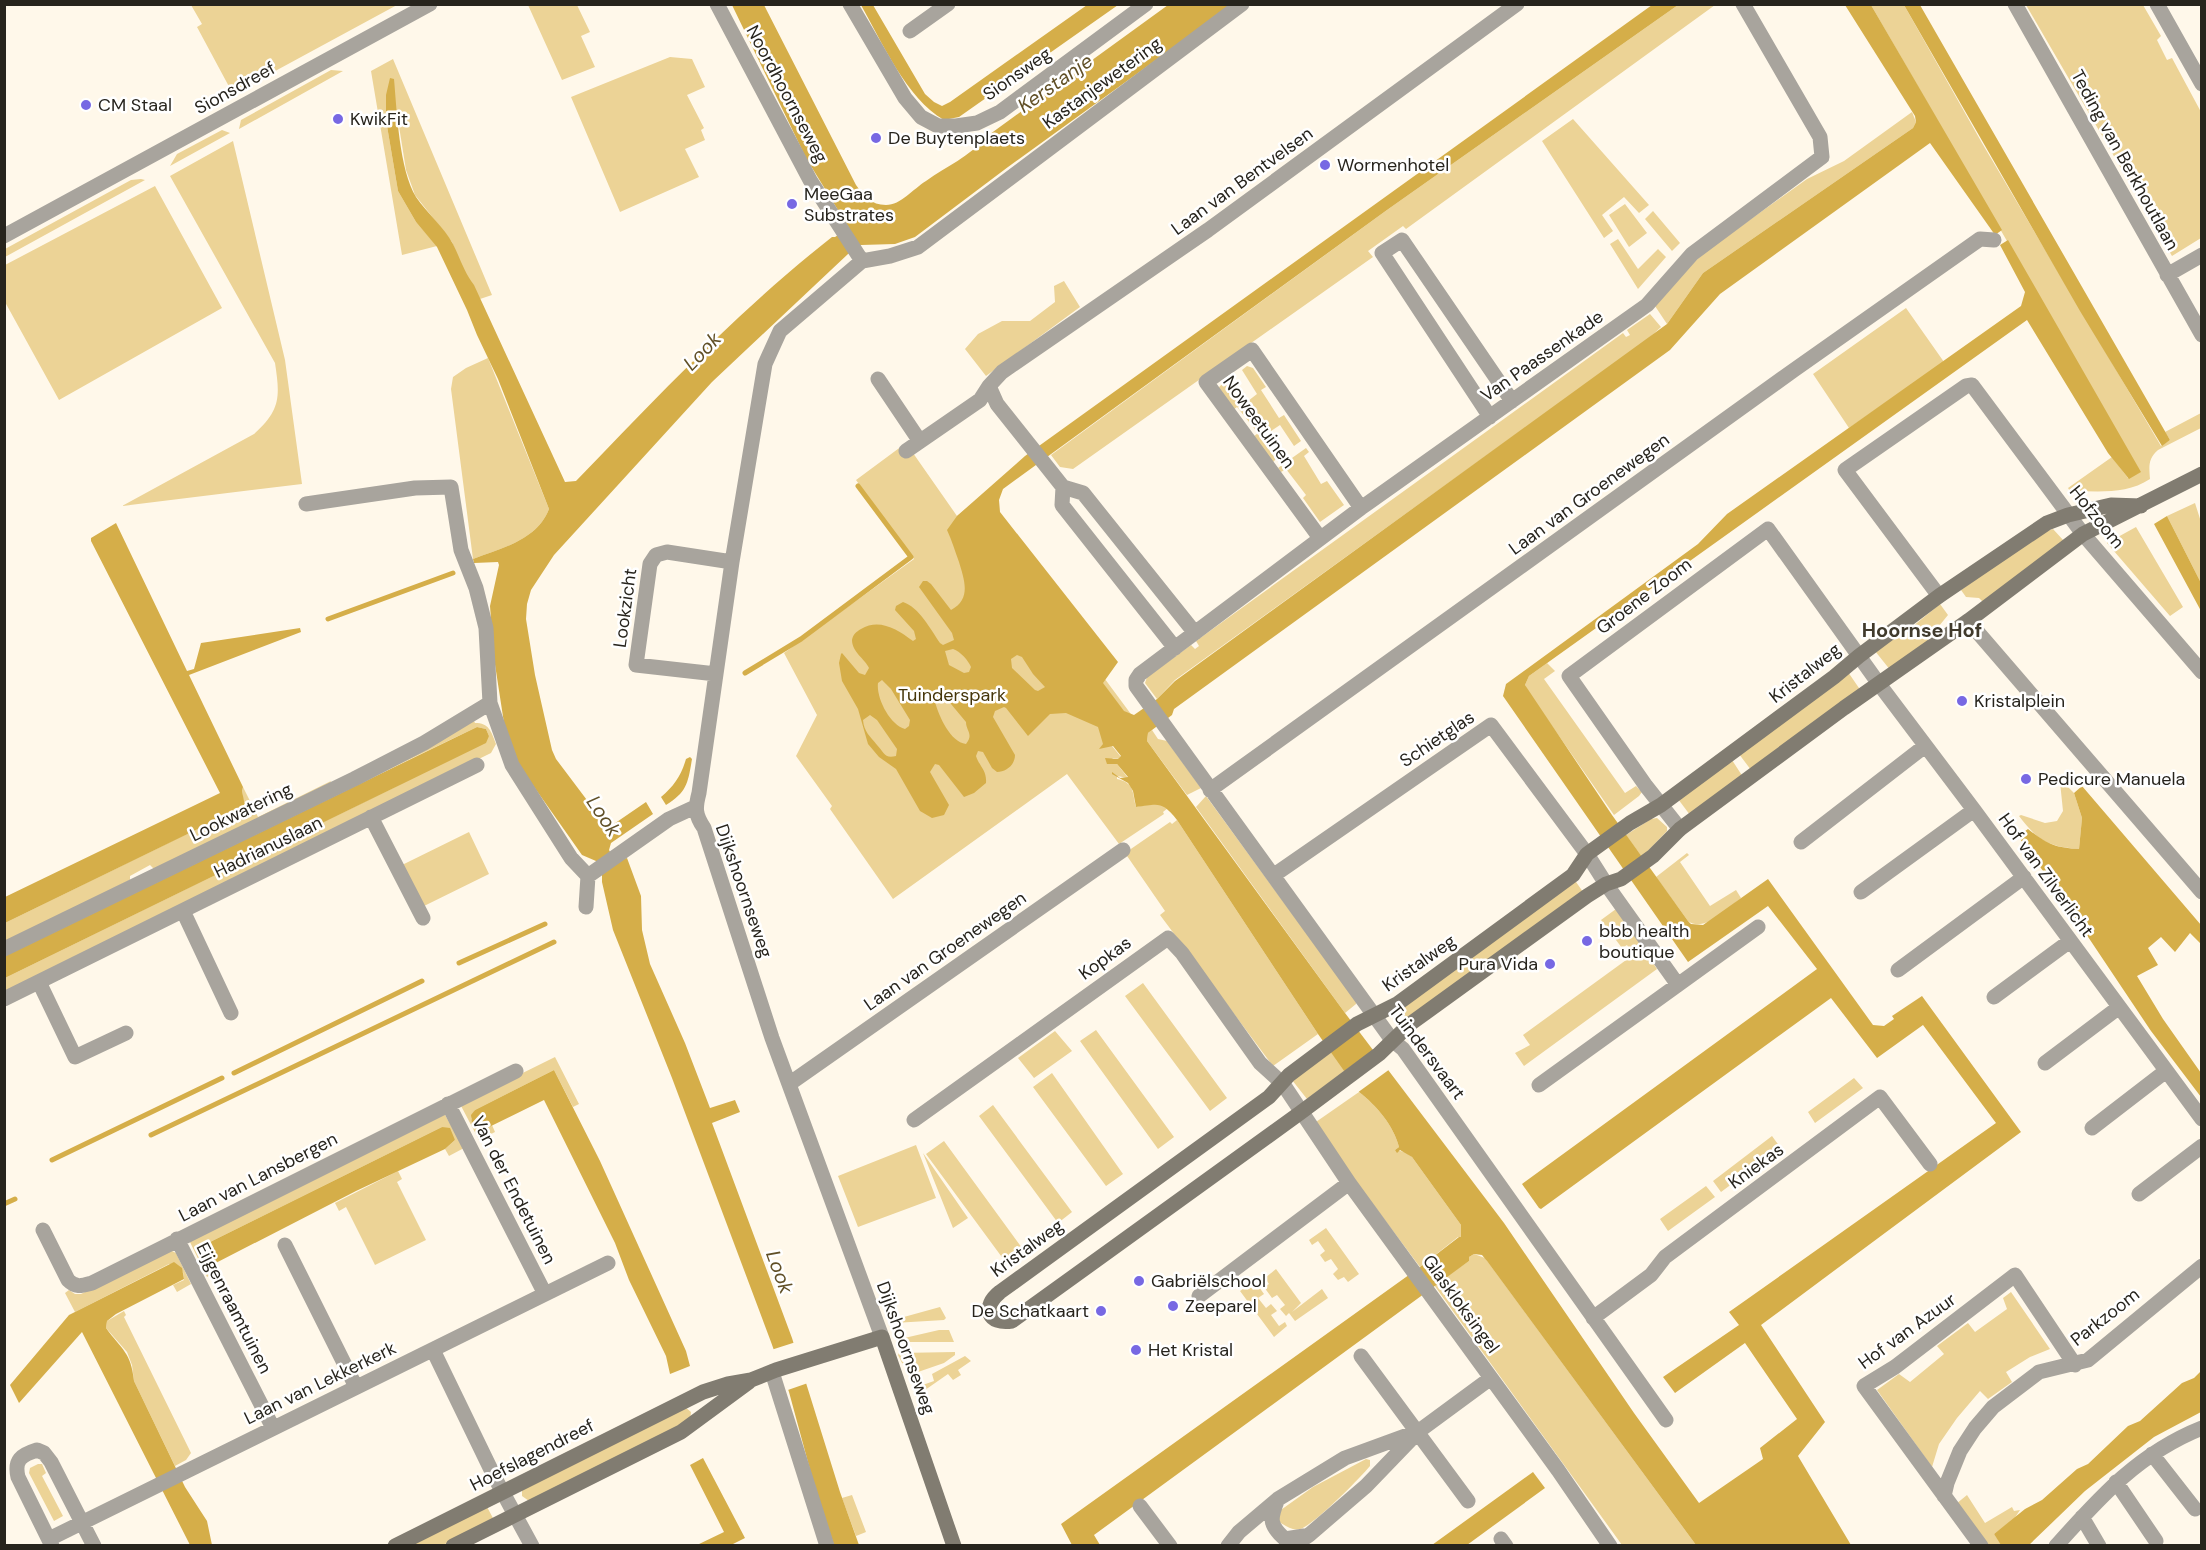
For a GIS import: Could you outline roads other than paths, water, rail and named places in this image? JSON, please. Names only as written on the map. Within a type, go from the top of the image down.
[{"type":"street","name":"Noordhoornseweg","points":[[717,4],[810,180],[859,256]]},
{"type":"street","name":"Sionsweg","points":[[850,4],[905,98],[921,117],[938,126],[977,123],[1000,112],[1146,4]]},
{"type":"street","points":[[910,31],[948,4]]},
{"type":"street","name":"Kastanjewetering","points":[[859,256],[890,256],[918,247],[1242,4]]},
{"type":"street","name":"Laan van Bentvelsen","points":[[906,451],[980,400],[1002,372],[1208,230],[1517,4]]},
{"type":"street","name":"Van Paassenkade","points":[[1136,680],[1140,674],[1320,538],[1647,305],[1692,254],[1822,157],[1820,137],[1743,4]]},
{"type":"street","name":"Teding van Berkhoutlaan","points":[[2015,4],[2202,335]]},
{"type":"street","points":[[2157,4],[2202,84]]},
{"type":"street","name":"Sionsdreef","points":[[4,236],[425,6]]},
{"type":"street","name":"Laan van Groenewegen","points":[[1210,790],[1980,239],[1994,240]]},
{"type":"street","points":[[1490,417],[1382,253],[1402,240],[1512,401]]},
{"type":"street","points":[[2167,275],[2202,255]]},
{"type":"street","name":"Dijkshoornseweg","points":[[859,256],[780,331],[765,364],[695,807],[789,1084],[882,1337],[954,1545]]},
{"type":"street","name":"Noweetuinen","points":[[1320,538],[1206,382],[1252,350],[1361,508]]},
{"type":"street","points":[[878,379],[919,440]]},
{"type":"street","name":"Hofzoom","points":[[1939,596],[1845,470],[1966,386],[1972,385],[2083,534],[2202,672]]},
{"type":"street","points":[[989,386],[997,404],[1062,487],[1062,505],[1175,648]]},
{"type":"street","name":"Kristalweg","points":[[2141,506],[2111,505],[2068,515],[2047,523],[1939,596],[1661,805],[1630,823],[1592,851],[1573,875],[1397,1004],[1357,1024],[1286,1080],[1269,1097],[992,1298],[989,1314],[1002,1323],[1012,1321],[1379,1054],[1410,1024],[1606,884],[1621,879],[1653,856],[1680,829],[1968,621],[2083,534],[2141,506],[2202,474]]},
{"type":"street","points":[[306,504],[415,488],[451,487],[461,550],[476,588],[486,628],[490,703],[512,765],[571,858],[592,873]]},
{"type":"street","points":[[1062,487],[1083,493],[1195,633]]},
{"type":"street","name":"Groene Zoom","points":[[1680,829],[1569,676],[1768,528],[1859,656]]},
{"type":"street","name":"Lookzicht","points":[[716,674],[636,665],[650,564],[656,555],[667,552],[732,562]]},
{"type":"street","points":[[1968,621],[2202,892]]},
{"type":"street","name":"Hof van Zilverlicht","points":[[1859,656],[2202,1119]]},
{"type":"street","name":"Tuindersvaart","points":[[1136,680],[1136,686],[1210,790],[1392,1040],[1403,1049],[1666,1420]]},
{"type":"street","name":"Lookwatering","points":[[4,949],[424,743],[490,703]]},
{"type":"street","name":"Schietglas","points":[[1274,875],[1491,725],[1592,851],[1606,884],[1678,985]]},
{"type":"street","points":[[1801,843],[1925,746]]},
{"type":"street","name":"Hadrianuslaan","points":[[4,999],[477,765]]},
{"type":"street","points":[[586,907],[592,873],[669,819],[695,807]]},
{"type":"street","points":[[1861,892],[1974,810]]},
{"type":"street","points":[[371,817],[423,918]]},
{"type":"street","name":"Laan van Groenewegen","points":[[789,1084],[1123,850]]},
{"type":"street","points":[[1898,970],[2024,877]]},
{"type":"street","points":[[183,911],[231,1013]]},
{"type":"street","points":[[1539,1085],[1758,927]]},
{"type":"street","name":"Kopkas","points":[[914,1120],[1168,938],[1182,953],[1260,1063],[1286,1080]]},
{"type":"street","points":[[1994,997],[2070,941]]},
{"type":"street","points":[[39,982],[75,1057],[126,1033]]},
{"type":"street","points":[[2045,1064],[2118,1008]]},
{"type":"street","name":"Laan van Lansbergen","points":[[43,1230],[68,1280],[80,1287],[92,1283],[516,1071]]},
{"type":"street","points":[[2092,1128],[2166,1071]]},
{"type":"street","name":"Glaskloksingel","points":[[1286,1080],[1349,1183],[1610,1545]]},
{"type":"street","name":"Kniekas","points":[[1593,1318],[1651,1275],[1665,1257],[1880,1098],[1930,1164]]},
{"type":"street","name":"Van der Endetuinen","points":[[448,1104],[545,1294]]},
{"type":"street","points":[[2139,1194],[2202,1146]]},
{"type":"street","points":[[1199,1296],[1349,1183]]},
{"type":"street","name":"Eijgenraamtuinen","points":[[177,1239],[273,1428]]},
{"type":"street","points":[[285,1245],[356,1387]]},
{"type":"street","name":"Laan van Lekkerkerk","points":[[50,1542],[82,1523],[190,1469],[608,1263]]},
{"type":"street","name":"Parkzoom","points":[[1944,1496],[1960,1451],[1975,1428],[1993,1407],[2039,1372],[2088,1360],[2202,1266]]},
{"type":"street","name":"Hof van Azuur","points":[[1981,1545],[1864,1386],[1895,1367],[2015,1275],[2075,1365]]},
{"type":"street","name":"Hoefslagendreef","points":[[395,1545],[687,1400],[728,1384],[751,1380],[882,1337]]},
{"type":"street","points":[[432,1350],[532,1545]]},
{"type":"street","points":[[1361,1356],[1419,1431],[1468,1501]]},
{"type":"street","points":[[774,1371],[827,1545]]},
{"type":"street","points":[[1293,1545],[1309,1535],[1366,1486],[1419,1431],[1491,1378]]},
{"type":"street","name":"Hoefslagendreef","points":[[453,1545],[642,1453],[700,1421],[751,1380]]},
{"type":"street","points":[[687,1400],[694,1404],[700,1421]]},
{"type":"street","points":[[1228,1545],[1239,1532],[1278,1499],[1345,1458],[1419,1431]]},
{"type":"street","points":[[2056,1545],[2135,1465],[2182,1436],[2199,1433]]},
{"type":"street","points":[[50,1542],[18,1477],[16,1467],[20,1458],[37,1450],[44,1453],[51,1462],[94,1545]]},
{"type":"street","points":[[2152,1454],[2195,1509]]},
{"type":"street","points":[[2116,1482],[2156,1542]]},
{"type":"street","points":[[1278,1499],[1271,1518],[1275,1531],[1284,1539],[1309,1535]]},
{"type":"street","points":[[1140,1506],[1170,1545]]},
{"type":"street","points":[[2082,1517],[2099,1545]]},
{"type":"waterway","points":[[745,673],[801,639],[911,557],[858,486]]},
{"type":"waterway","points":[[328,619],[453,573]]},
{"type":"waterway","points":[[459,963],[545,924]]},
{"type":"waterway","points":[[151,1135],[554,942]]},
{"type":"waterway","points":[[234,1073],[422,981]]},
{"type":"waterway","points":[[52,1160],[222,1078]]},
{"type":"waterway","points":[[4,1204],[15,1199]]},
{"type":"place","name":"CM Staal","points":[[86,105]]},
{"type":"place","name":"KwikFit","points":[[338,119]]},
{"type":"place","name":"De Buytenplaets","points":[[876,138]]},
{"type":"place","name":"Wormenhotel","points":[[1325,165]]},
{"type":"place","name":"MeeGaa Substrates","points":[[792,204]]},
{"type":"place","name":"Kristalplein","points":[[1962,701]]},
{"type":"place","name":"Pedicure Manuela","points":[[2026,779]]},
{"type":"place","name":"bbb health boutique","points":[[1587,941]]},
{"type":"place","name":"Pura Vida","points":[[1550,964]]},
{"type":"place","name":"Gabriëlschool","points":[[1139,1281]]},
{"type":"place","name":"Zeeparel","points":[[1173,1306]]},
{"type":"place","name":"De Schatkaart","points":[[1101,1311]]},
{"type":"place","name":"Het Kristal","points":[[1136,1350]]},
{"type":"district","name":"Hoornse Hof","points":[[1922,630]]},
{"type":"water label","name":"Kerstanje","points":[[1055,83]]},
{"type":"water label","name":"Look","points":[[702,351]]},
{"type":"water label","name":"Look","points":[[604,816]]},
{"type":"water label","name":"Look","points":[[780,1272]]},
{"type":"park label","name":"Tuinderspark","points":[[952,695]]}]
